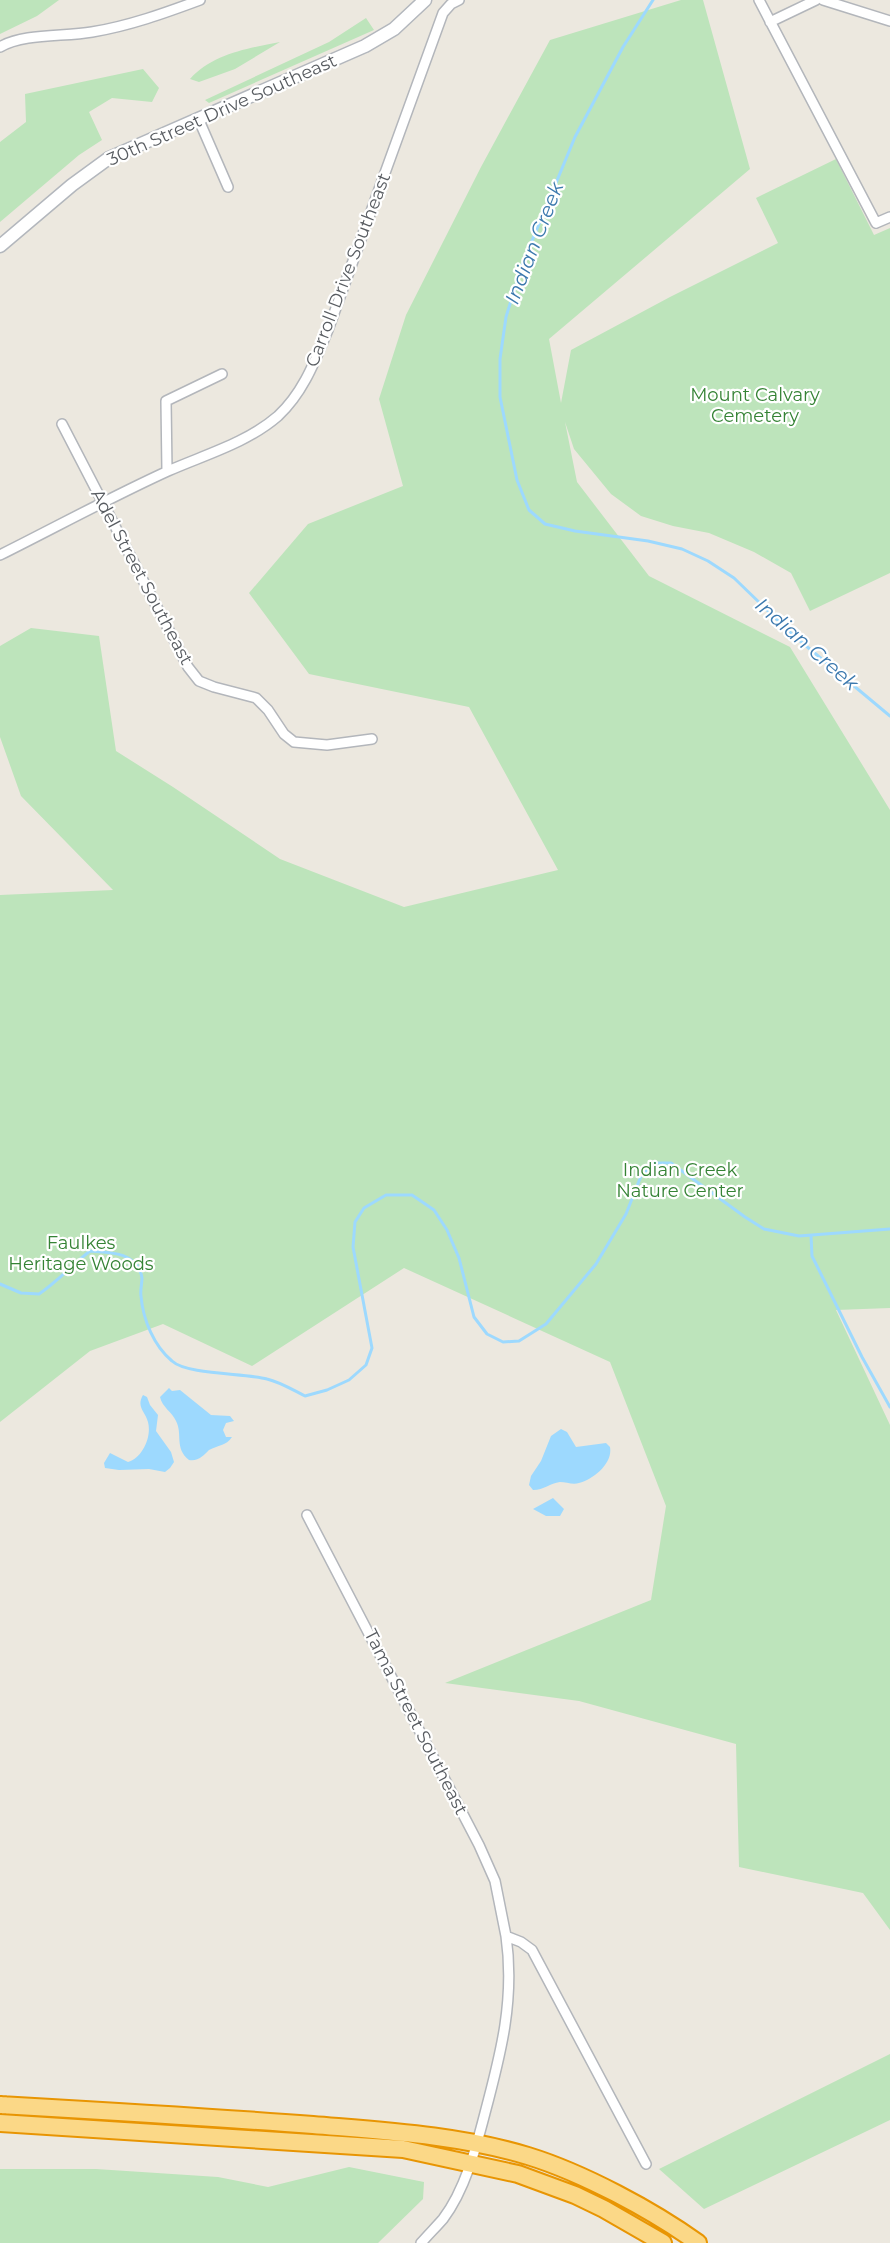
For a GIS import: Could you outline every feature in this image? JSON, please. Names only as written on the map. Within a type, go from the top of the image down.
[{"type":"highway","points":[[0,2105],[406,2133],[477,2145],[528,2156],[562,2169],[651,2213],[698,2243]]},
{"type":"highway","points":[[0,2123],[403,2149],[518,2174],[575,2195],[663,2243]]},
{"type":"main road","name":"30th Street Drive Southeast","points":[[0,246],[94,168],[127,149],[365,46],[394,29],[425,0]]},
{"type":"street","points":[[0,47],[21,39],[95,32],[138,21],[200,0]]},
{"type":"street","name":"Carroll Drive Southeast","points":[[0,555],[167,471],[222,449],[278,416],[295,396],[311,372],[332,319],[443,13],[459,0]]},
{"type":"street","points":[[759,0],[876,223],[890,217]]},
{"type":"street","points":[[770,22],[816,0]]},
{"type":"street","points":[[823,0],[890,21]]},
{"type":"street","points":[[198,118],[228,187]]},
{"type":"street","points":[[167,471],[166,401],[222,374]]},
{"type":"street","name":"Adel Street Southeast","points":[[62,424],[188,667],[199,681],[256,698],[268,710],[284,734],[294,742],[327,745],[372,739]]},
{"type":"street","name":"Tama Street Southeast","points":[[307,1515],[479,1845],[495,1881],[506,1936],[509,1988],[507,2020],[502,2054],[477,2145],[472,2163],[444,2218],[421,2243]]},
{"type":"street","points":[[506,1936],[521,1942],[532,1950],[646,2164]]},
{"type":"green space","points":[[0,0],[59,0],[37,16],[0,34]]},
{"type":"green space","points":[[681,0],[703,0],[750,169],[549,339],[561,403],[571,350],[778,243],[756,198],[836,159],[874,235],[890,228],[890,573],[810,611],[791,573],[754,552],[709,533],[673,526],[641,516],[611,494],[574,449],[565,422],[577,482],[649,576],[790,647],[890,810],[890,1308],[836,1310],[890,1425],[890,1930],[863,1893],[739,1867],[736,1744],[579,1701],[445,1683],[651,1600],[666,1506],[610,1362],[404,1268],[252,1366],[163,1324],[90,1351],[0,1422],[0,895],[113,890],[21,796],[0,737],[0,646],[31,628],[99,636],[116,751],[280,859],[404,907],[558,870],[469,707],[309,674],[249,593],[308,524],[403,486],[379,399],[406,315],[481,167],[550,40]]},
{"type":"green space","points":[[366,18],[374,30],[209,103],[205,100],[329,42]]},
{"type":"green space","points":[[280,42],[235,69],[199,82],[190,79],[199,70],[232,53]]},
{"type":"green space","points":[[143,69],[159,88],[152,102],[112,98],[89,112],[102,140],[79,155],[0,222],[0,142],[26,122],[25,94]]},
{"type":"green space","points":[[890,2054],[890,2120],[704,2209],[659,2169]]},
{"type":"green space","points":[[349,2167],[424,2182],[423,2199],[378,2243],[0,2243],[0,2169],[96,2169],[218,2177],[268,2187]]},
{"type":"water","points":[[169,1388],[172,1391],[180,1390],[211,1415],[230,1416],[234,1421],[226,1423],[223,1430],[226,1437],[232,1437],[230,1440],[209,1450],[198,1459],[189,1460],[180,1446],[176,1421],[160,1397]]},
{"type":"water","points":[[143,1395],[147,1397],[158,1415],[156,1431],[171,1452],[174,1462],[165,1472],[149,1469],[105,1468],[104,1463],[110,1453],[128,1462],[142,1452],[149,1434],[147,1418],[140,1403]]},
{"type":"water","points":[[561,1429],[567,1432],[576,1447],[606,1443],[610,1447],[609,1459],[601,1470],[585,1481],[574,1484],[560,1482],[533,1490],[529,1485],[531,1476],[541,1461],[551,1436]]},
{"type":"water","points":[[553,1498],[564,1509],[560,1516],[546,1516],[533,1509]]},
{"type":"waterway","name":"Indian Creek","points":[[653,0],[623,47],[575,137],[522,265],[506,317],[500,359],[500,397],[517,480],[529,510],[545,524],[575,531],[648,541],[682,549],[708,561],[734,578],[793,635],[890,716]]},
{"type":"waterway","name":"Indian Creek","points":[[0,1284],[21,1293],[39,1294],[90,1251],[122,1255],[129,1258],[139,1269],[142,1278],[142,1305],[147,1323],[160,1348],[172,1361],[190,1369],[267,1379],[305,1396],[327,1390],[349,1380],[366,1365],[372,1348],[353,1247],[355,1222],[364,1208],[386,1195],[412,1195],[434,1210],[447,1230],[459,1258],[474,1317],[487,1334],[503,1342],[519,1341],[546,1324],[596,1264],[626,1214],[641,1176],[655,1163],[671,1163],[764,1229],[799,1236],[890,1229]]},
{"type":"waterway","points":[[811,1236],[812,1256],[862,1357],[890,1407]]},
{"type":"park label","name":"Mount Calvary Cemetery","points":[[755,405]]},
{"type":"park label","name":"Indian Creek Nature Center","points":[[680,1180]]},
{"type":"park label","name":"Faulkes Heritage Woods","points":[[81,1253]]}]
